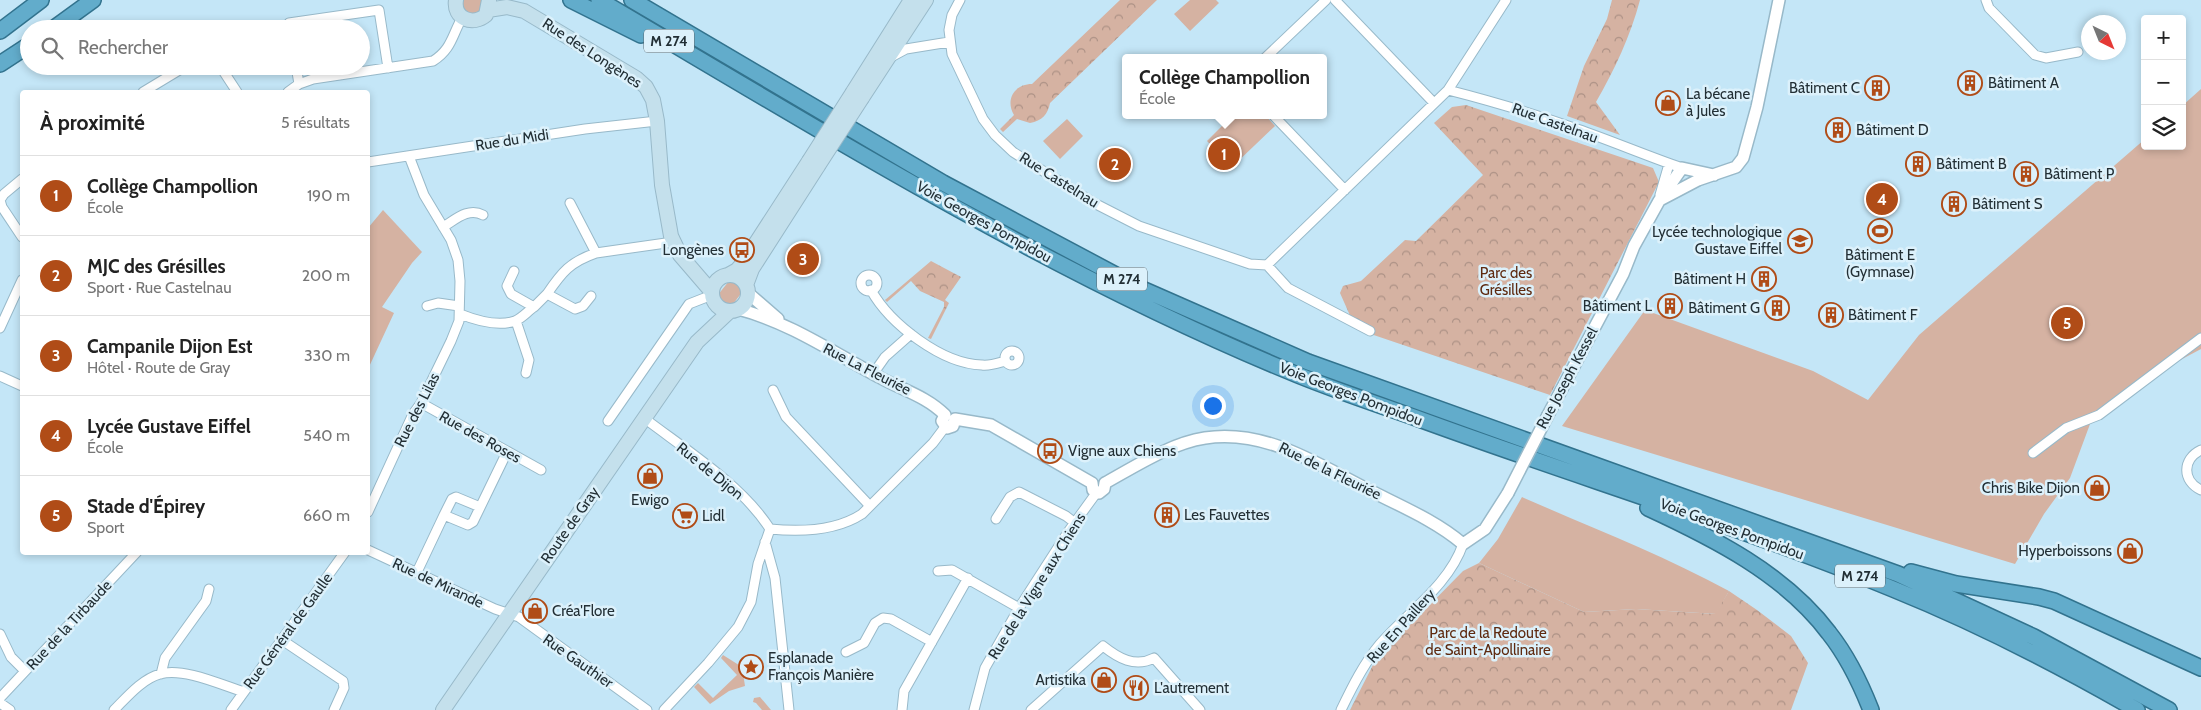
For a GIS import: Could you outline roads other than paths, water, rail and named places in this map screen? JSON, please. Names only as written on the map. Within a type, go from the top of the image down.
[{"type":"highway","points":[[0,31],[42,0]]},
{"type":"highway","points":[[65,20],[93,0]]},
{"type":"highway","points":[[571,0],[739,82]]},
{"type":"highway","name":"Voie Georges Pompidou","points":[[600,0],[990,226],[1144,307],[1204,336],[1303,377],[1689,513],[1891,588],[1941,609],[2025,650],[2138,710]]},
{"type":"highway","name":"Voie Georges Pompidou","points":[[632,0],[970,197],[1091,263],[1212,322],[1371,386],[1854,557],[1947,595],[2034,637],[2169,710]]},
{"type":"highway","points":[[644,0],[675,25]]},
{"type":"highway","points":[[0,64],[20,51]]},
{"type":"highway","points":[[1569,472],[1715,541],[1759,568],[1786,588],[1829,631],[1855,673],[1871,710]]},
{"type":"highway","points":[[1854,557],[1956,584],[2054,601],[2201,668]]},
{"type":"main road","points":[[456,0],[456,9],[462,18]]},
{"type":"main road","points":[[814,164],[743,263],[737,270],[713,285],[712,296],[720,308],[734,310],[745,302],[752,269],[814,164],[858,95],[911,0]]},
{"type":"main road","points":[[858,95],[887,61],[926,0]]},
{"type":"main road","name":"Rue des Longènes","points":[[462,18],[477,20],[486,15],[488,5],[507,6],[524,11],[636,78],[650,93],[657,121],[662,185],[669,231],[680,255],[712,296]]},
{"type":"main road","points":[[680,255],[710,273],[736,276],[747,289]]},
{"type":"main road","name":"Route de Gray","points":[[697,342],[712,296]]},
{"type":"main road","name":"Route de Gray","points":[[444,710],[508,614],[697,342],[734,310]]},
{"type":"street","name":"Rue Castelnau","points":[[960,0],[952,15],[949,30],[949,42],[957,67],[983,118],[995,135],[1013,152],[1094,203],[1139,226],[1250,264],[1267,265]]},
{"type":"street","points":[[1269,54],[1326,0]]},
{"type":"street","points":[[1335,0],[1434,103]]},
{"type":"street","points":[[1370,331],[1288,288],[1267,265],[1448,90],[1506,0]]},
{"type":"street","points":[[1659,201],[1698,180],[1736,167],[1743,158],[1757,107],[1779,0]]},
{"type":"street","points":[[1986,0],[1989,8],[2035,55],[2046,58],[2078,52]]},
{"type":"street","points":[[315,20],[379,10],[388,68]]},
{"type":"street","points":[[370,71],[426,63],[439,57],[451,43],[462,18]]},
{"type":"street","points":[[887,61],[897,52],[906,49],[949,42]]},
{"type":"street","points":[[146,90],[171,75]]},
{"type":"street","points":[[226,75],[236,90]]},
{"type":"street","points":[[298,75],[299,84]]},
{"type":"street","points":[[291,90],[299,84],[313,79],[340,75]]},
{"type":"street","name":"Rue Castelnau","points":[[1448,90],[1500,104],[1579,130],[1669,164],[1714,175]]},
{"type":"street","points":[[1277,119],[1345,190]]},
{"type":"street","name":"Rue du Midi","points":[[370,162],[585,129],[657,121]]},
{"type":"street","name":"Rue des Lilas","points":[[370,508],[413,414],[421,403],[451,342],[459,310],[460,281],[458,260],[451,240],[424,195],[408,156]]},
{"type":"street","name":"Rue Joseph Kessel","points":[[1659,201],[1669,164]]},
{"type":"street","name":"Rue Joseph Kessel","points":[[1463,544],[1485,529],[1508,492],[1623,274],[1634,246],[1659,201],[1682,168]]},
{"type":"street","points":[[20,181],[4,194],[0,200],[20,234]]},
{"type":"street","points":[[570,203],[596,253]]},
{"type":"street","points":[[443,227],[470,212],[477,212],[483,215]]},
{"type":"street","points":[[428,306],[435,303],[459,310],[488,322],[516,321],[534,307],[568,266],[579,259],[596,253],[673,242]]},
{"type":"street","points":[[514,271],[508,283],[508,291],[534,307]]},
{"type":"street","points":[[0,328],[4,309],[20,283]]},
{"type":"street","name":"Rue La Fleuriée","points":[[747,289],[787,327]]},
{"type":"street","points":[[871,290],[882,306],[911,334],[942,353],[963,362],[985,366],[1005,361]]},
{"type":"street","points":[[546,294],[575,308],[583,306],[590,296]]},
{"type":"street","points":[[608,421],[689,304],[712,296]]},
{"type":"street","name":"Rue La Fleuriée","points":[[734,310],[787,327],[873,374],[929,400],[948,420]]},
{"type":"street","points":[[516,321],[529,360],[526,372]]},
{"type":"street","points":[[873,374],[885,357],[911,334]]},
{"type":"street","points":[[2032,453],[2066,428],[2099,415],[2201,338]]},
{"type":"street","points":[[0,376],[20,385]]},
{"type":"street","points":[[773,390],[786,417],[870,506]]},
{"type":"street","name":"Rue des Roses","points":[[421,403],[540,470]]},
{"type":"street","name":"Rue de Dijon","points":[[644,418],[734,489],[760,514],[770,530]]},
{"type":"street","points":[[664,710],[708,663],[738,626],[750,602],[758,564],[770,530],[802,530],[841,525],[855,519],[933,443],[948,420],[991,425],[1095,488]]},
{"type":"street","name":"Rue de la Fleuriée","points":[[1095,488],[1098,479],[1105,483],[1156,456],[1204,438],[1224,437],[1259,440],[1303,455],[1440,527],[1463,544]]},
{"type":"street","points":[[2201,450],[2189,459],[2186,472],[2189,481],[2201,490]]},
{"type":"street","points":[[444,515],[470,525],[507,452]]},
{"type":"street","name":"Rue de la Vigne aux Chiens","points":[[974,710],[985,668],[1019,608],[1075,523],[1095,488]]},
{"type":"street","points":[[996,519],[1010,496],[1019,492],[1066,516],[1075,523]]},
{"type":"street","points":[[417,572],[452,499],[456,497],[480,508]]},
{"type":"street","points":[[765,542],[775,578],[789,710]]},
{"type":"street","name":"Rue En Paillery","points":[[1341,710],[1353,685],[1374,652],[1444,577],[1456,562],[1463,544]]},
{"type":"street","name":"Rue de Mirande","points":[[370,551],[508,614]]},
{"type":"street","name":"Rue de la Tirbaude","points":[[0,698],[134,555]]},
{"type":"street","name":"Rue Général de Gaulle","points":[[231,710],[343,555]]},
{"type":"street","points":[[938,571],[952,570],[1019,608]]},
{"type":"street","points":[[902,710],[904,690],[968,578]]},
{"type":"street","points":[[161,674],[165,658],[206,601],[209,589]]},
{"type":"street","name":"Rue Gauthier","points":[[508,614],[518,617],[646,710]]},
{"type":"street","points":[[846,652],[864,643],[875,623],[883,618],[891,619],[932,642]]},
{"type":"street","points":[[0,634],[12,657],[25,671]]},
{"type":"street","points":[[282,640],[344,681],[344,688],[334,710]]},
{"type":"street","points":[[1031,710],[1103,646],[1127,661],[1147,662],[1154,658],[1200,710]]},
{"type":"street","points":[[114,710],[140,685],[161,674],[187,675],[244,692]]},
{"type":"street","points":[[0,703],[10,710]]},
{"type":"place","name":"Bâtiment A","points":[[1970,83]]},
{"type":"place","name":"Bâtiment C","points":[[1877,88]]},
{"type":"place","name":"La bécane à Jules","points":[[1668,103]]},
{"type":"place","name":"Bâtiment D","points":[[1838,130]]},
{"type":"place","name":"Collège Champollion","points":[[1224,154]]},
{"type":"place","name":"MJC des Grésilles","points":[[1115,164]]},
{"type":"place","name":"Bâtiment B","points":[[1918,164]]},
{"type":"place","name":"Bâtiment P","points":[[2026,174]]},
{"type":"place","name":"Lycée Gustave Eiffel","points":[[1882,199]]},
{"type":"place","name":"Bâtiment S","points":[[1954,204]]},
{"type":"place","name":"Bâtiment E (Gymnase)","points":[[1880,231]]},
{"type":"place","name":"Lycée technologique Gustave Eiffel","points":[[1800,241]]},
{"type":"place","name":"Longènes","points":[[742,250]]},
{"type":"place","name":"Campanile Dijon Est","points":[[803,259]]},
{"type":"place","name":"Bâtiment H","points":[[1764,279]]},
{"type":"place","name":"Bâtiment L","points":[[1670,306]]},
{"type":"place","name":"Bâtiment G","points":[[1777,308]]},
{"type":"place","name":"Bâtiment F","points":[[1831,315]]},
{"type":"place","name":"Stade d'Épirey","points":[[2067,323]]},
{"type":"place","name":"Vigne aux Chiens","points":[[1050,451]]},
{"type":"place","name":"Ewigo","points":[[650,476]]},
{"type":"place","name":"Chris Bike Dijon","points":[[2097,488]]},
{"type":"place","name":"Les Fauvettes","points":[[1167,515]]},
{"type":"place","name":"Lidl","points":[[685,516]]},
{"type":"place","name":"Hyperboissons","points":[[2130,551]]},
{"type":"place","name":"Créa'Flore","points":[[535,611]]},
{"type":"place","name":"Esplanade François Manière","points":[[751,667]]},
{"type":"place","name":"Artistika","points":[[1104,680]]},
{"type":"place","name":"L'autrement","points":[[1136,688]]},
{"type":"park label","name":"Parc des Grésilles","points":[[1506,282]]},
{"type":"park label","name":"Parc de la Redoute de Saint-Apollinaire","points":[[1488,642]]}]
